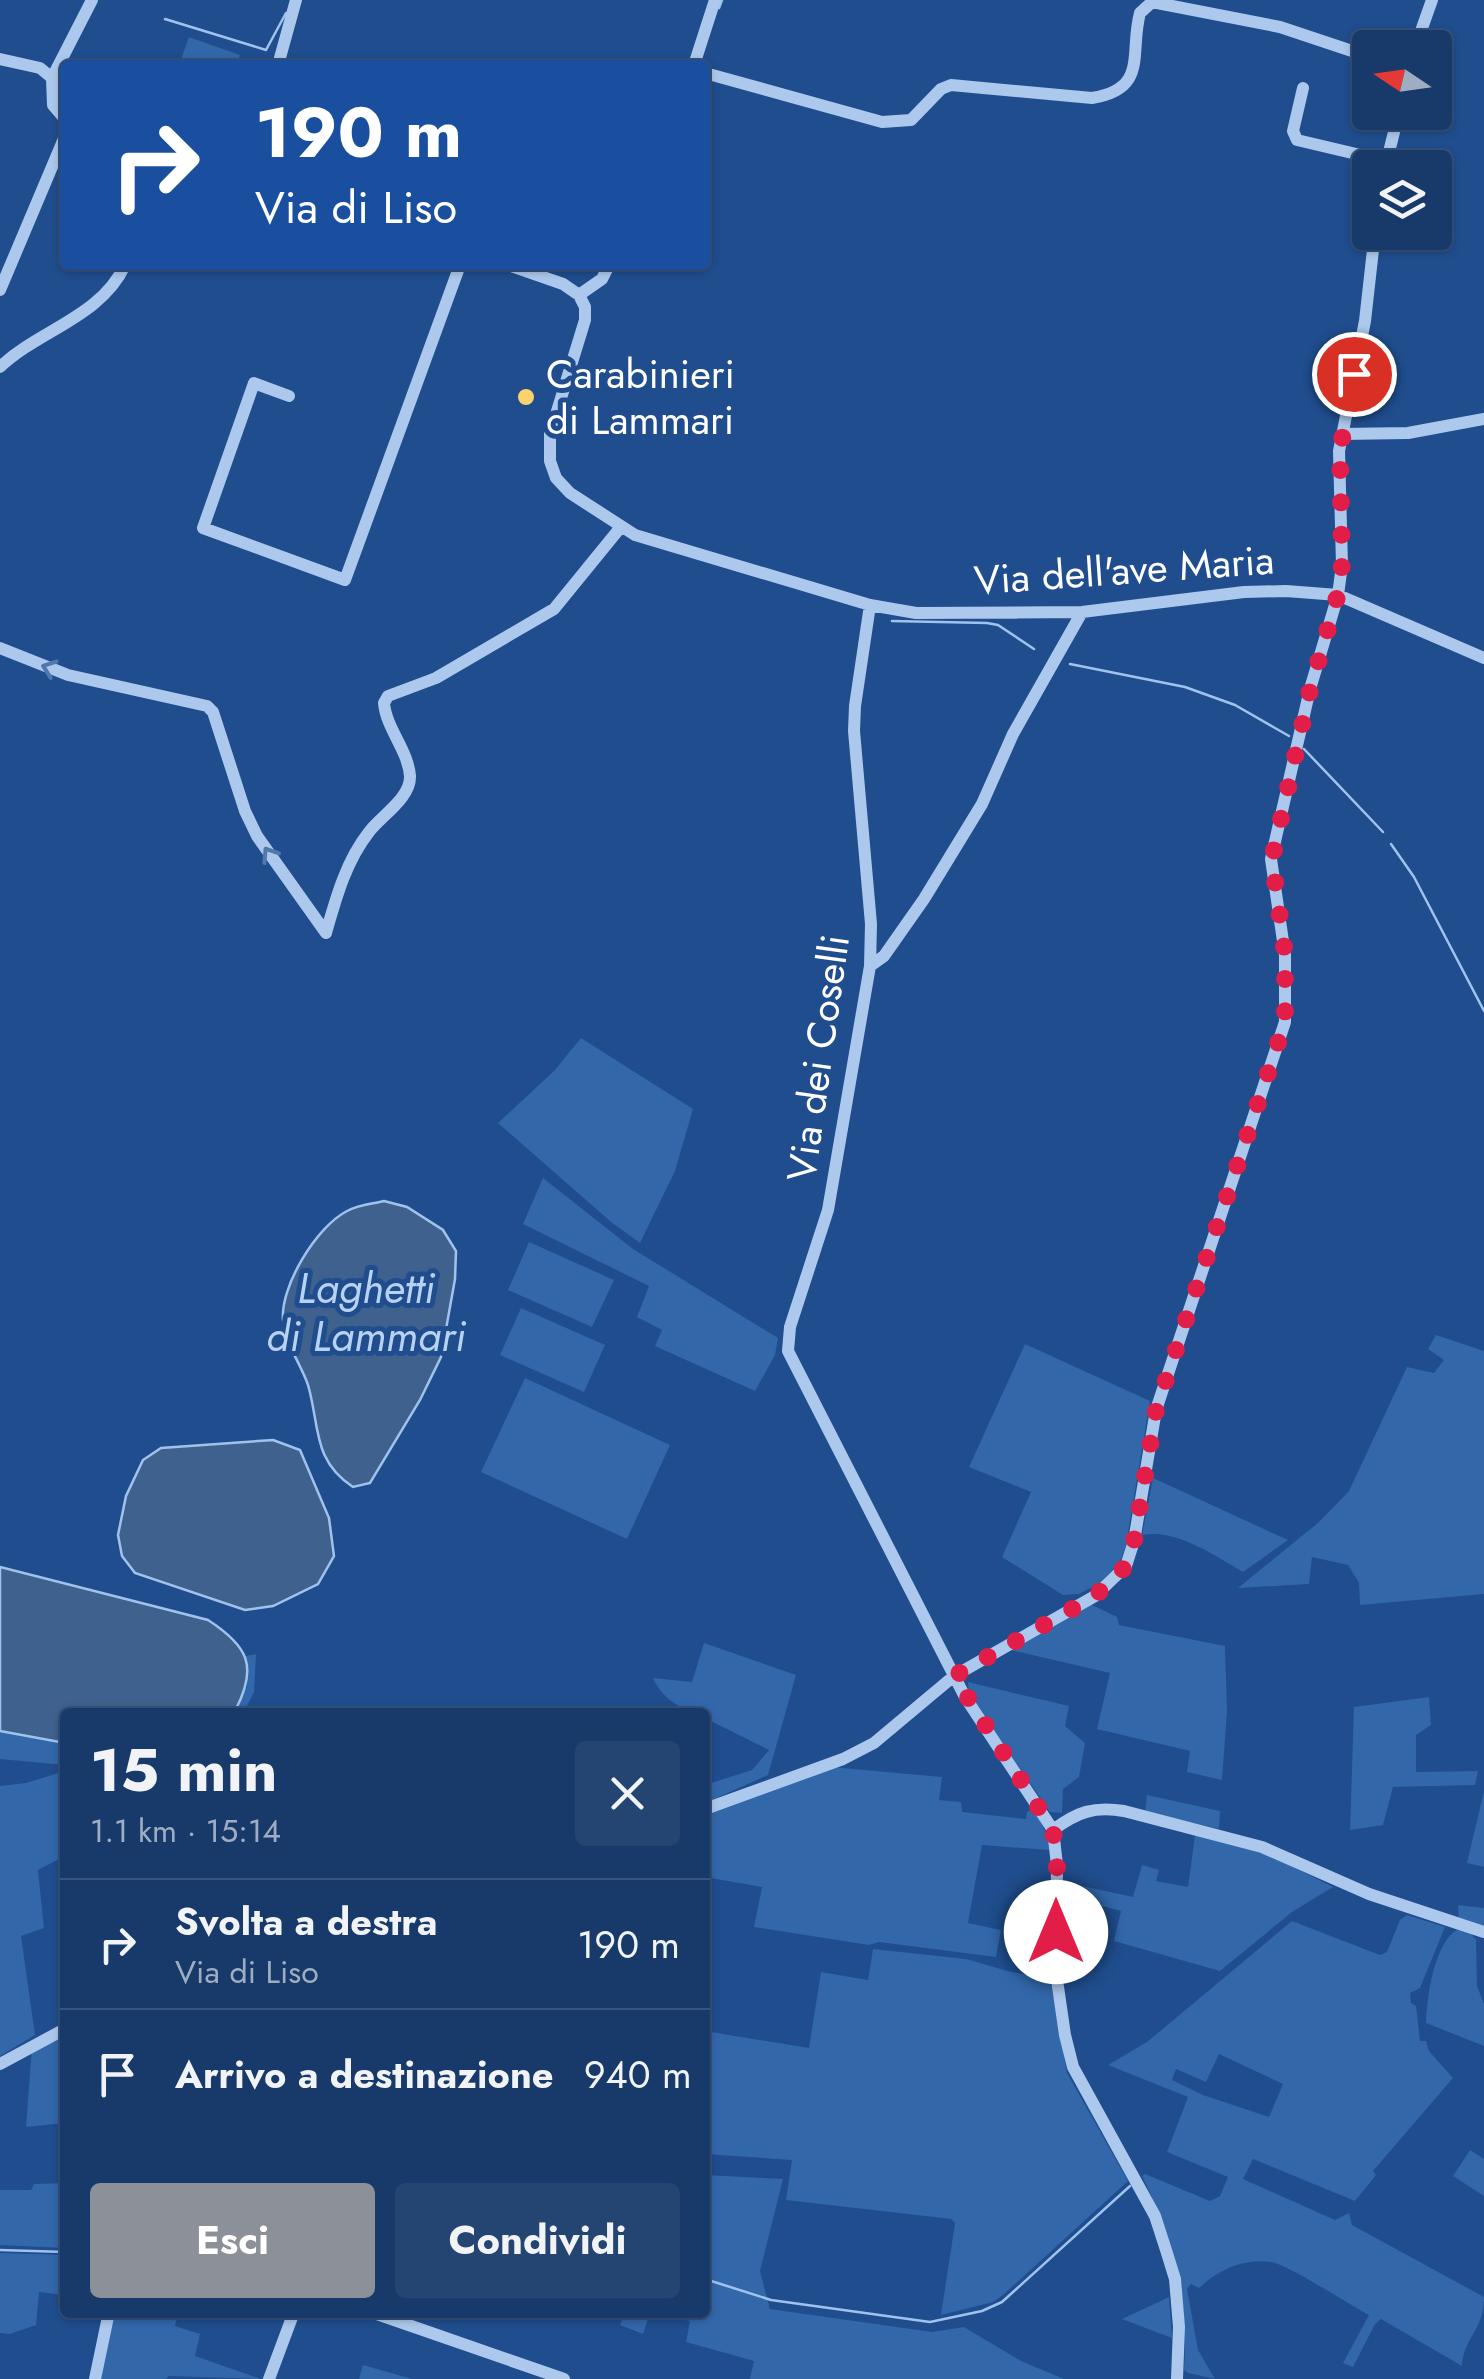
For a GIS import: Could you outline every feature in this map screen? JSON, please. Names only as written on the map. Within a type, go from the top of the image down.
[{"type":"street","points":[[61,60],[92,0]]},
{"type":"street","points":[[279,60],[296,0]]},
{"type":"street","points":[[696,60],[716,0]]},
{"type":"street","points":[[1422,30],[1432,0]]},
{"type":"street","points":[[710,74],[882,122],[911,120],[940,89],[951,85],[1092,98],[1108,95],[1130,78],[1137,60],[1140,12],[1152,2],[1280,28],[1352,51]]},
{"type":"street","points":[[0,59],[40,68],[52,78]]},
{"type":"street","points":[[60,62],[52,78],[53,104],[60,113]]},
{"type":"street","points":[[1303,88],[1293,130],[1297,140],[1352,155]]},
{"type":"street","points":[[0,290],[60,148]]},
{"type":"street","points":[[710,1807],[859,1751],[954,1676],[1095,1596],[1126,1566],[1134,1541],[1156,1410],[1285,1022],[1286,969],[1272,859],[1310,690],[1338,594],[1342,565],[1340,450],[1373,250]]},
{"type":"street","points":[[0,368],[18,350],[94,305],[122,270]]},
{"type":"street","points":[[290,396],[254,383],[203,528],[345,580],[458,270]]},
{"type":"street","points":[[522,270],[562,284],[579,295],[602,279],[606,270]]},
{"type":"street","name":"Via dell'ave Maria","points":[[579,295],[584,320],[550,434],[550,461],[564,488],[620,528],[870,606],[942,614],[1082,612],[1244,592],[1338,594],[1484,658]]},
{"type":"street","points":[[1342,434],[1408,432],[1484,419]]},
{"type":"street","points":[[0,648],[68,674],[207,706],[214,712],[256,836],[326,933],[338,888],[367,834],[407,791],[410,779],[385,714],[388,696],[436,678],[554,609],[620,528]]},
{"type":"street","name":"Via dei Coselli","points":[[870,606],[854,719],[871,924],[870,966],[828,1210],[788,1336],[791,1362],[954,1676]]},
{"type":"street","points":[[870,966],[884,956],[924,899],[982,804],[1013,734],[1082,612]]},
{"type":"street","points":[[954,1676],[1053,1830],[1057,1865],[1056,1973],[1065,2036],[1073,2067],[1155,2216],[1175,2279],[1179,2327],[1177,2379]]},
{"type":"street","points":[[1053,1830],[1086,1810],[1124,1811],[1262,1847],[1368,1894],[1484,1932]]},
{"type":"street","points":[[0,2064],[60,2032]]},
{"type":"street","points":[[95,2379],[108,2318]]},
{"type":"street","points":[[268,2379],[292,2318]]},
{"type":"street","points":[[388,2318],[564,2379]]},
{"type":"shaded area","points":[[189,37],[240,55],[238,60],[181,60]]},
{"type":"shaded area","points":[[581,1038],[693,1109],[675,1171],[640,1243],[498,1123],[554,1071]]},
{"type":"shaded area","points":[[543,1178],[633,1249],[778,1338],[775,1355],[755,1391],[655,1346],[662,1330],[637,1317],[649,1286],[523,1224]]},
{"type":"shaded area","points":[[529,1242],[614,1280],[592,1327],[508,1290]]},
{"type":"shaded area","points":[[521,1308],[605,1345],[584,1392],[500,1355]]},
{"type":"shaded area","points":[[1436,1335],[1484,1351],[1484,1594],[1360,1605],[1359,1583],[1348,1565],[1312,1557],[1309,1584],[1238,1588],[1319,1522],[1349,1491],[1407,1367],[1434,1373],[1444,1360],[1428,1349]]},
{"type":"shaded area","points":[[1025,1344],[1150,1401],[1121,1559],[1098,1584],[1079,1594],[1063,1595],[1002,1557],[1031,1492],[969,1467]]},
{"type":"shaded area","points":[[525,1378],[670,1445],[627,1539],[481,1472]]},
{"type":"shaded area","points":[[1153,1478],[1288,1540],[1243,1572],[1181,1540],[1142,1535]]},
{"type":"shaded area","points":[[1090,1604],[1117,1617],[1119,1625],[1225,1646],[1227,1711],[1222,1780],[1187,1772],[1190,1751],[1097,1729],[1110,1673],[1011,1650]]},
{"type":"shaded area","points":[[704,1643],[796,1675],[768,1775],[710,1801],[710,1783],[752,1770],[769,1750],[710,1720],[710,1708],[684,1708],[673,1702],[653,1678],[692,1682]]},
{"type":"shaded area","points":[[256,1654],[254,1692],[246,1708],[236,1708],[247,1687],[246,1656]]},
{"type":"shaded area","points":[[968,1682],[1069,1706],[1065,1726],[1085,1743],[1079,1777],[1063,1789],[1062,1813],[1050,1812],[969,1694]]},
{"type":"shaded area","points":[[1429,1697],[1431,1725],[1416,1735],[1416,1772],[1478,1771],[1475,1785],[1393,1787],[1383,1825],[1350,1830],[1354,1707]]},
{"type":"shaded area","points":[[0,1731],[60,1742],[60,1765],[0,1759]]},
{"type":"shaded area","points":[[831,1767],[942,1777],[939,1800],[961,1802],[962,1812],[1026,1819],[1027,1812],[1035,1808],[1050,1850],[982,1845],[968,1923],[1001,1930],[996,1957],[879,1942],[869,1945],[754,1927],[762,1887],[710,1878],[710,1808]]},
{"type":"shaded area","points":[[60,1773],[60,1859],[38,1870],[44,1928],[21,1936],[35,2035],[0,2056],[0,1786]]},
{"type":"shaded area","points":[[1484,1791],[1484,1867],[1467,1863]]},
{"type":"shaded area","points":[[1147,1795],[1220,1811],[1219,1829],[1145,1812]]},
{"type":"shaded area","points":[[1195,1835],[1263,1852],[1333,1887],[1292,1912],[1220,1971],[1114,1941],[1121,1911],[1063,1896],[1064,1882],[1133,1897],[1142,1865],[1159,1870],[1156,1881],[1188,1887]]},
{"type":"shaded area","points":[[1458,1905],[1484,1908],[1484,1930],[1459,1920]]},
{"type":"shaded area","points":[[1407,1915],[1445,1927],[1420,1988],[1410,1993],[1411,2003],[1416,2006],[1420,2041],[1426,2041],[1429,2051],[1453,2078],[1373,2171],[1376,2175],[1355,2201],[1253,2159],[1243,2179],[1335,2220],[1349,2213],[1352,2225],[1484,2297],[1481,2318],[1462,2366],[1381,2319],[1353,2367],[1343,2363],[1369,2315],[1290,2270],[1261,2261],[1232,2267],[1199,2288],[1191,2284],[1187,2289],[1198,2350],[1215,2379],[1188,2373],[1184,2370],[1184,2318],[1177,2270],[1163,2223],[1142,2176],[1210,2201],[1220,2196],[1228,2177],[1167,2152],[1188,2097],[1108,2065],[1147,2042],[1292,1921],[1380,1955],[1387,1952],[1400,1920]],"holes":[[[1219,2054],[1283,2084],[1269,2117],[1172,2080],[1176,2069],[1206,2082]]]},
{"type":"shaded area","points":[[1460,1928],[1476,1940],[1477,1986],[1484,2004],[1484,2046],[1426,2023],[1438,1956],[1451,1934]]},
{"type":"shaded area","points":[[873,1949],[966,1959],[1011,1972],[1050,1977],[1067,2073],[1128,2181],[993,2302],[941,2315],[955,2223],[951,2219],[786,2200],[792,2160],[710,2154],[710,2032],[809,2048],[821,1972],[868,1980]]},
{"type":"shaded area","points":[[60,2034],[60,2124],[26,2127],[32,2047]]},
{"type":"shaded area","points":[[1470,2150],[1484,2159],[1484,2196],[1453,2176]]},
{"type":"shaded area","points":[[710,2175],[783,2179],[760,2271],[770,2309],[932,2332],[964,2327],[1021,2361],[1064,2379],[750,2379],[754,2361],[686,2342],[690,2321],[677,2318],[710,2318]]},
{"type":"shaded area","points":[[60,2183],[60,2248],[0,2245],[0,2190],[31,2190],[34,2184]]},
{"type":"shaded area","points":[[0,2253],[60,2255],[60,2294],[39,2292],[36,2325],[10,2334],[0,2333]]},
{"type":"shaded area","points":[[1169,2297],[1172,2338],[1122,2319]]},
{"type":"shaded area","points":[[111,2318],[177,2318],[175,2326],[200,2334],[195,2356],[261,2379],[169,2376],[98,2379]]},
{"type":"shaded area","points":[[623,2318],[648,2318],[643,2334],[620,2325]]},
{"type":"shaded area","points":[[363,2365],[412,2379],[359,2379]]},
{"type":"water","name":"Laghetti di Lammari","points":[[384,1201],[407,1207],[443,1230],[456,1251],[455,1279],[441,1357],[420,1400],[370,1483],[353,1487],[340,1477],[324,1454],[308,1385],[284,1328],[284,1306],[302,1259],[324,1230],[347,1211]]},
{"type":"water","name":"Laghetti di Lammari","points":[[273,1440],[300,1450],[329,1518],[334,1556],[318,1584],[273,1606],[245,1610],[135,1573],[122,1556],[118,1535],[126,1496],[143,1460],[161,1448]]},
{"type":"water","points":[[0,1567],[208,1620],[232,1639],[245,1658],[247,1681],[236,1708],[60,1708],[60,1742],[0,1731]]},
{"type":"waterway","points":[[719,8],[722,0]]},
{"type":"waterway","points":[[165,19],[266,50],[286,13]]},
{"type":"waterway","points":[[892,621],[998,625],[1034,649]]},
{"type":"waterway","points":[[1070,664],[1185,687],[1235,705],[1289,736]]},
{"type":"waterway","points":[[1304,749],[1383,832]]},
{"type":"waterway","points":[[1391,844],[1414,877],[1484,1011]]},
{"type":"waterway","points":[[710,2281],[771,2300],[930,2322],[982,2311],[1002,2302],[1130,2186]]},
{"type":"waterway","points":[[0,2250],[60,2252]]},
{"type":"place","name":"Carabinieri di Lammari","points":[[526,397]]},
{"type":"route","points":[[1056,1932],[1053,1830],[954,1676],[1095,1596],[1126,1566],[1134,1541],[1156,1410],[1285,1022],[1285,954],[1272,859],[1310,690],[1338,594],[1342,565],[1340,450],[1354,374]]}]
